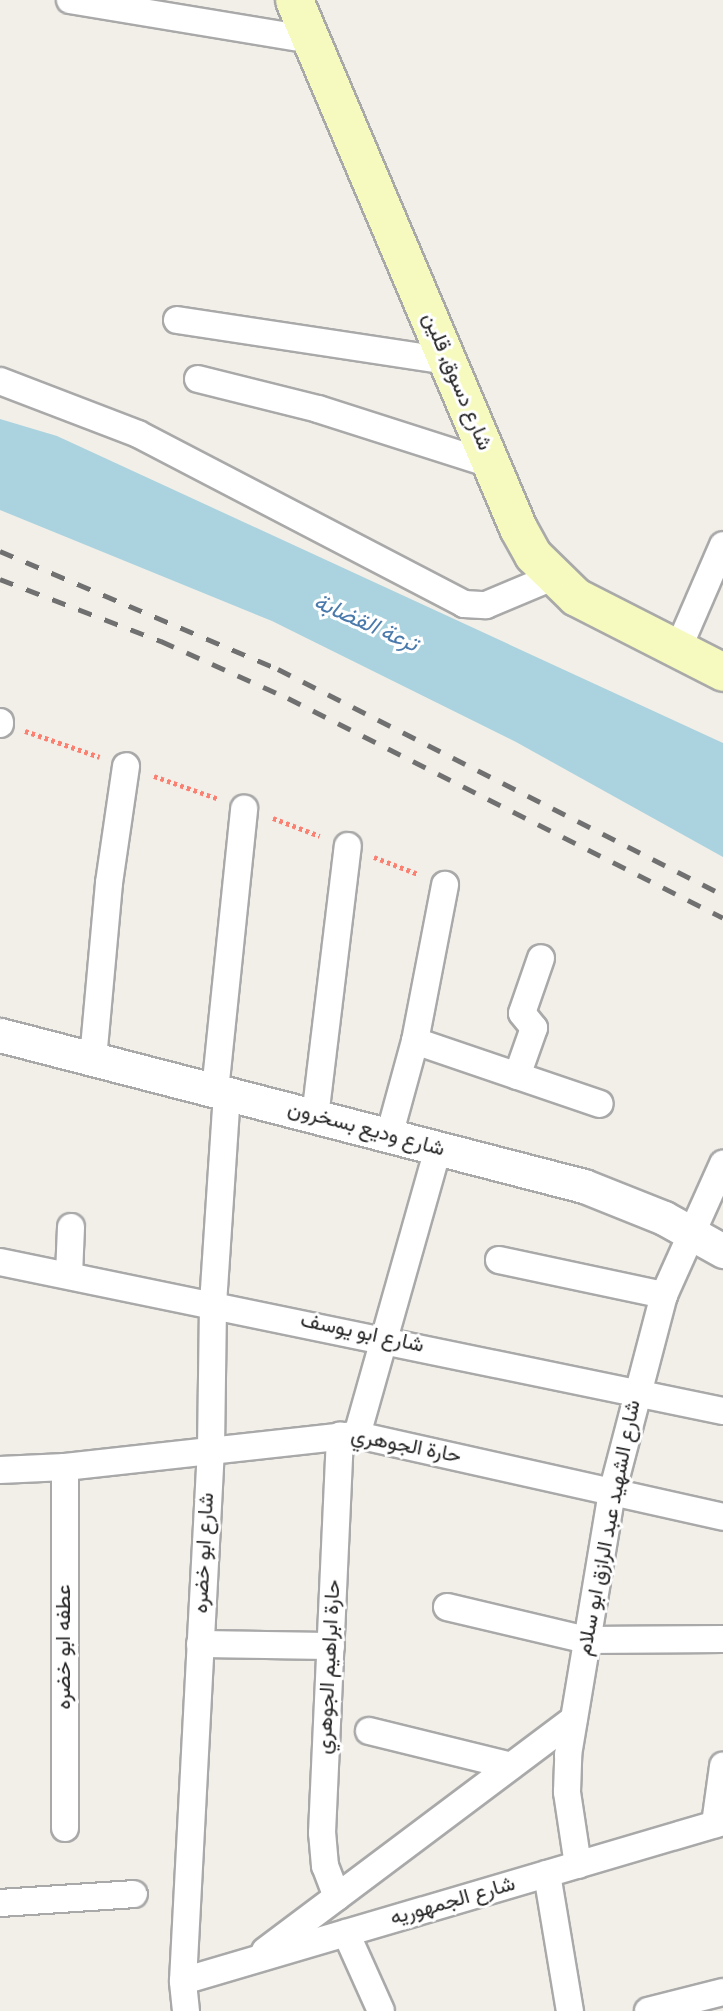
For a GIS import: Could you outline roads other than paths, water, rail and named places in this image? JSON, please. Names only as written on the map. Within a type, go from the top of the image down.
[{"type":"main road","name":"شارع دسوق, قلين","points":[[295,0],[517,528],[553,578],[603,612],[723,672]]},
{"type":"street","points":[[70,0],[312,40]]},
{"type":"street","points":[[177,320],[447,361]]},
{"type":"street","points":[[198,379],[317,409],[490,464]]},
{"type":"street","points":[[0,381],[138,435],[464,604],[486,605],[553,578]]},
{"type":"street","points":[[678,649],[723,545]]},
{"type":"street","points":[[93,1059],[109,883],[127,766]]},
{"type":"street","name":"شارع ابو خضره","points":[[186,2011],[183,1981],[211,1449],[221,1093],[244,808]]},
{"type":"street","points":[[315,1117],[348,846]]},
{"type":"street","points":[[389,1136],[415,1041],[445,885]]},
{"type":"street","points":[[517,1076],[534,1028],[522,1013],[541,958]]},
{"type":"street","name":"شارع وديع بسخرون","points":[[0,1035],[602,1192],[723,1251]]},
{"type":"street","points":[[415,1041],[600,1104]]},
{"type":"street","name":"حارة ابراهيم الجوهري","points":[[337,1896],[326,1866],[322,1833],[331,1646],[348,1435],[387,1339],[438,1149]]},
{"type":"street","name":"شارع الشهيد عبد الرازق ابو سلام","points":[[578,1865],[567,1792],[574,1719],[612,1493],[663,1295],[688,1232],[715,1199],[723,1164]]},
{"type":"street","points":[[69,1275],[71,1227]]},
{"type":"street","points":[[499,1260],[663,1295]]},
{"type":"street","name":"شارع ابو يوسف","points":[[0,1262],[387,1339],[723,1411]]},
{"type":"street","name":"حارة الجوهري","points":[[0,1470],[65,1467],[348,1435],[723,1517]]},
{"type":"street","name":"عطفه ابو خضره","points":[[65,1467],[65,1828]]},
{"type":"street","points":[[447,1607],[586,1640],[723,1639]]},
{"type":"street","points":[[200,1644],[331,1646]]},
{"type":"street","points":[[252,1961],[574,1719]]},
{"type":"street","points":[[369,1731],[511,1766]]},
{"type":"street","points":[[721,1824],[723,1766]]},
{"type":"street","name":"شارع الجمهوريه","points":[[183,1981],[721,1824]]},
{"type":"street","points":[[547,1874],[570,2011]]},
{"type":"street","points":[[0,1903],[134,1894]]},
{"type":"street","points":[[346,1933],[381,2011]]},
{"type":"street","points":[[648,2011],[723,1992]]},
{"type":"water","name":"ترعة القضابة","points":[[0,419],[57,436],[723,743],[723,857],[516,742],[272,621],[0,510]]},
{"type":"railway","points":[[0,551],[278,669],[723,895]]},
{"type":"railway","points":[[0,579],[161,641],[288,698],[723,918]]}]
